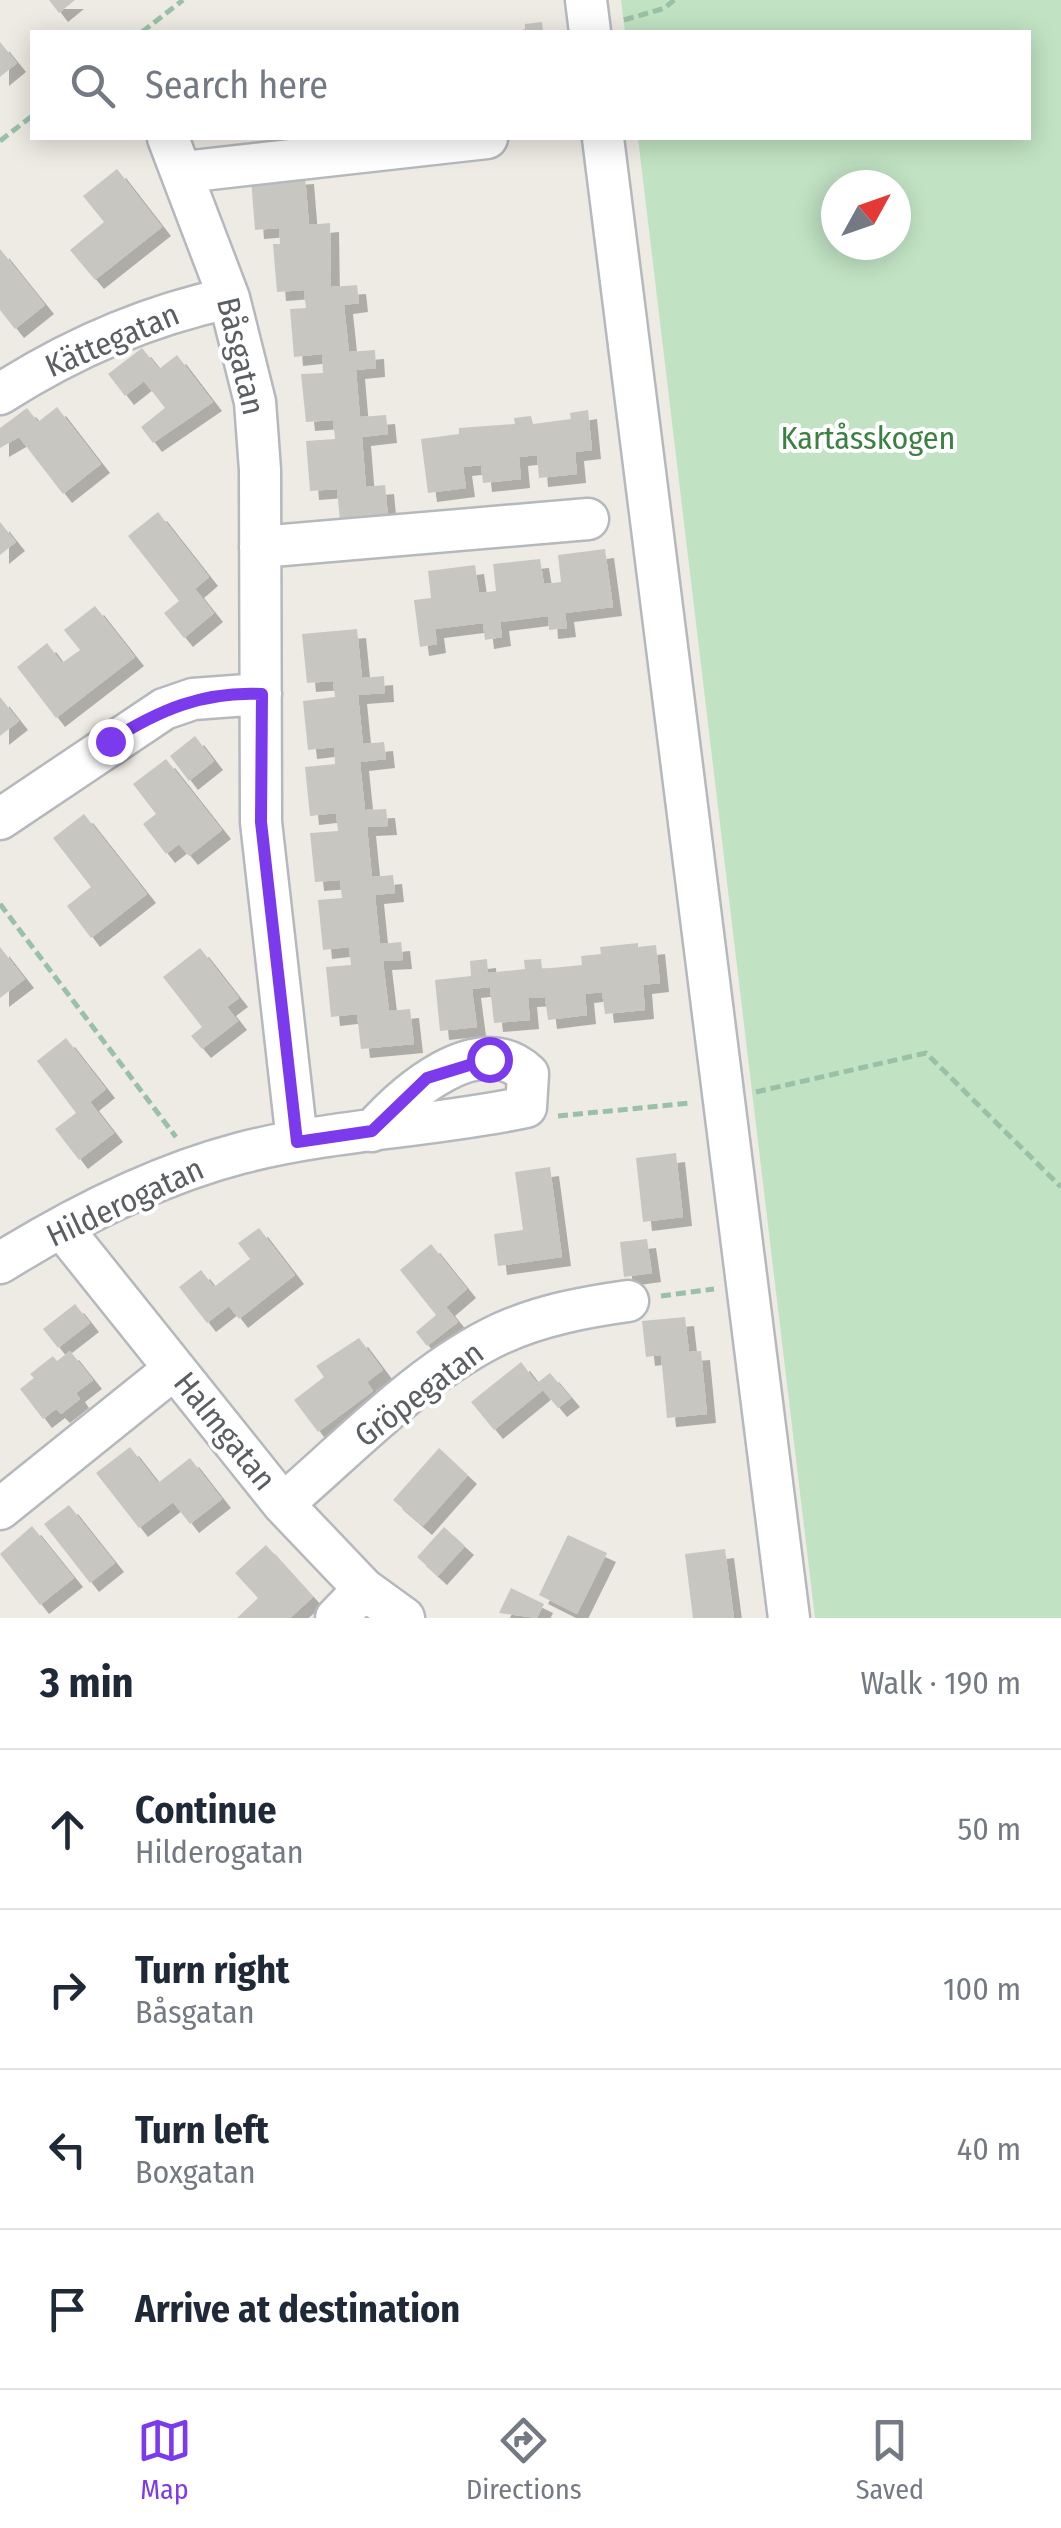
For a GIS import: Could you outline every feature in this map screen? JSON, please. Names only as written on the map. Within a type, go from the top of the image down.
[{"type":"street","name":"Båsgatan","points":[[297,1142],[261,822],[255,402],[229,298],[176,155],[450,140]]},
{"type":"street","points":[[603,140],[789,1618]]},
{"type":"street","name":"Kättegatan","points":[[0,394],[102,337],[178,310],[229,298]]},
{"type":"street","points":[[260,546],[588,519]]},
{"type":"street","points":[[0,818],[164,709],[193,699],[262,694]]},
{"type":"street","points":[[372,1131],[427,1078],[489,1059],[510,1061],[528,1074],[526,1106]]},
{"type":"street","name":"Hilderogatan","points":[[0,1263],[62,1228],[197,1166],[297,1142],[526,1106]]},
{"type":"street","name":"Halmgatan","points":[[62,1228],[283,1504],[364,1590],[404,1618]]},
{"type":"street","name":"Gröpegatan","points":[[283,1504],[400,1404],[470,1351],[537,1319],[628,1301]]},
{"type":"street","points":[[0,1508],[174,1369]]},
{"type":"street","points":[[336,1618],[364,1590]]},
{"type":"path","points":[[145,30],[183,0]]},
{"type":"path","points":[[588,21],[665,8],[674,0]]},
{"type":"path","points":[[0,140],[30,118]]},
{"type":"path","points":[[0,904],[197,1166]]},
{"type":"path","points":[[526,1106],[572,1118],[723,1098],[817,1082],[926,1053],[1061,1187]]},
{"type":"path","points":[[628,1301],[724,1288]]},
{"type":"green space","name":"Kartåsskogen","points":[[621,0],[1061,0],[1061,1618],[815,1618],[638,140],[1031,140],[1031,30],[625,30]]},
{"type":"building","points":[[49,0],[75,0],[59,13]]},
{"type":"building","points":[[542,22],[543,30],[522,30],[525,24]]},
{"type":"building","points":[[0,42],[17,63],[0,77]]},
{"type":"building","points":[[117,169],[162,227],[95,280],[70,250],[104,222],[83,196]]},
{"type":"building","points":[[305,175],[309,225],[330,223],[331,287],[357,285],[359,303],[344,305],[349,352],[375,350],[376,368],[356,370],[360,417],[386,415],[388,434],[362,437],[366,487],[385,485],[388,517],[340,521],[337,489],[310,491],[306,441],[335,439],[333,420],[306,422],[301,374],[323,373],[322,354],[294,357],[290,309],[306,308],[304,290],[277,292],[273,244],[280,244],[279,228],[255,230],[251,179]]},
{"type":"building","points":[[0,249],[45,305],[15,329],[0,310]]},
{"type":"building","points":[[142,348],[159,369],[177,355],[213,402],[153,443],[141,427],[165,408],[144,381],[125,396],[108,374]]},
{"type":"building","points":[[57,407],[101,464],[63,494],[19,437],[0,448],[0,428],[27,408],[38,422]]},
{"type":"building","points":[[588,410],[592,450],[575,452],[577,474],[539,478],[537,455],[519,457],[521,479],[483,483],[481,465],[463,467],[466,488],[428,493],[421,439],[459,434],[459,428],[515,424],[514,418],[531,416],[533,424],[571,419],[570,413]]},
{"type":"building","points":[[158,512],[209,577],[195,589],[214,613],[184,638],[164,613],[179,601],[128,536]]},
{"type":"building","points":[[0,522],[16,542],[0,555]]},
{"type":"building","points":[[605,549],[613,607],[565,613],[567,628],[549,630],[548,616],[500,622],[502,637],[485,640],[483,623],[435,629],[437,644],[420,647],[414,600],[431,598],[428,571],[475,565],[479,593],[496,591],[493,564],[540,559],[544,584],[561,582],[558,555]]},
{"type":"building","points":[[95,606],[135,657],[56,718],[17,667],[47,643],[62,663],[80,650],[64,630]]},
{"type":"building","points":[[357,629],[362,678],[384,676],[385,693],[358,695],[363,744],[384,742],[386,759],[360,762],[365,810],[386,809],[388,826],[367,827],[372,877],[393,875],[395,893],[375,895],[380,944],[401,942],[403,960],[383,961],[389,1011],[410,1009],[414,1044],[361,1049],[357,1014],[331,1017],[326,967],[351,965],[349,947],[323,950],[318,900],[342,898],[340,880],[315,882],[310,833],[338,831],[336,813],[310,816],[305,767],[335,764],[334,747],[308,750],[303,701],[335,697],[333,681],[307,683],[302,634]]},
{"type":"building","points":[[0,697],[19,721],[0,736]]},
{"type":"building","points":[[195,736],[214,761],[189,781],[170,756]]},
{"type":"building","points":[[166,759],[222,830],[189,856],[179,844],[166,854],[143,824],[156,814],[133,784]]},
{"type":"building","points":[[84,814],[147,894],[91,938],[67,906],[91,887],[53,838]]},
{"type":"building","points":[[638,943],[638,947],[656,945],[660,983],[643,985],[645,1010],[605,1014],[602,992],[585,994],[587,1015],[548,1020],[545,997],[528,998],[530,1020],[494,1023],[490,987],[472,989],[477,1027],[440,1031],[435,980],[471,976],[470,961],[487,959],[488,973],[525,969],[524,960],[541,959],[542,969],[582,965],[581,956],[601,954],[600,947]]},
{"type":"building","points":[[0,947],[25,979],[0,998]]},
{"type":"building","points":[[200,948],[239,998],[227,1007],[238,1021],[202,1049],[191,1036],[202,1027],[163,977]]},
{"type":"building","points":[[66,1038],[106,1089],[90,1102],[114,1133],[79,1160],[55,1129],[76,1113],[37,1061]]},
{"type":"building","points":[[676,1153],[683,1217],[643,1222],[636,1158]]},
{"type":"building","points":[[550,1167],[562,1257],[498,1266],[494,1234],[523,1230],[515,1172]]},
{"type":"building","points":[[259,1228],[295,1275],[239,1319],[229,1306],[207,1323],[179,1287],[201,1270],[214,1287],[250,1259],[238,1243]]},
{"type":"building","points":[[647,1239],[652,1273],[624,1277],[620,1242]]},
{"type":"building","points":[[431,1244],[467,1289],[446,1307],[458,1322],[427,1346],[416,1332],[436,1315],[400,1270]]},
{"type":"building","points":[[75,1304],[90,1323],[58,1348],[43,1329]]},
{"type":"building","points":[[685,1317],[689,1352],[701,1351],[707,1414],[667,1418],[661,1355],[646,1357],[642,1321]]},
{"type":"building","points":[[359,1338],[383,1370],[367,1382],[373,1391],[318,1432],[294,1400],[324,1377],[316,1366]]},
{"type":"building","points":[[70,1351],[93,1380],[76,1393],[80,1399],[61,1414],[56,1409],[43,1419],[20,1389],[34,1378],[30,1374],[53,1356],[57,1361]]},
{"type":"building","points":[[521,1362],[537,1383],[550,1373],[571,1398],[558,1408],[543,1390],[494,1430],[471,1402]]},
{"type":"building","points":[[130,1447],[158,1483],[190,1458],[222,1499],[190,1524],[173,1502],[139,1528],[96,1473]]},
{"type":"building","points":[[439,1448],[468,1475],[423,1526],[393,1500]]},
{"type":"building","points":[[69,1505],[115,1563],[90,1583],[44,1524]]},
{"type":"building","points":[[32,1526],[74,1578],[40,1605],[0,1554]]},
{"type":"building","points":[[444,1527],[465,1546],[438,1576],[417,1557]]},
{"type":"building","points":[[568,1535],[607,1553],[577,1614],[539,1595]]},
{"type":"building","points":[[266,1545],[313,1597],[290,1618],[237,1618],[258,1598],[235,1573]]},
{"type":"building","points":[[725,1549],[734,1618],[693,1618],[685,1554]]},
{"type":"building","points":[[511,1588],[544,1604],[537,1618],[499,1613]]},
{"type":"route","points":[[110,741],[164,709],[193,699],[262,694],[261,822],[297,1142],[372,1131],[427,1078],[489,1059]]}]
